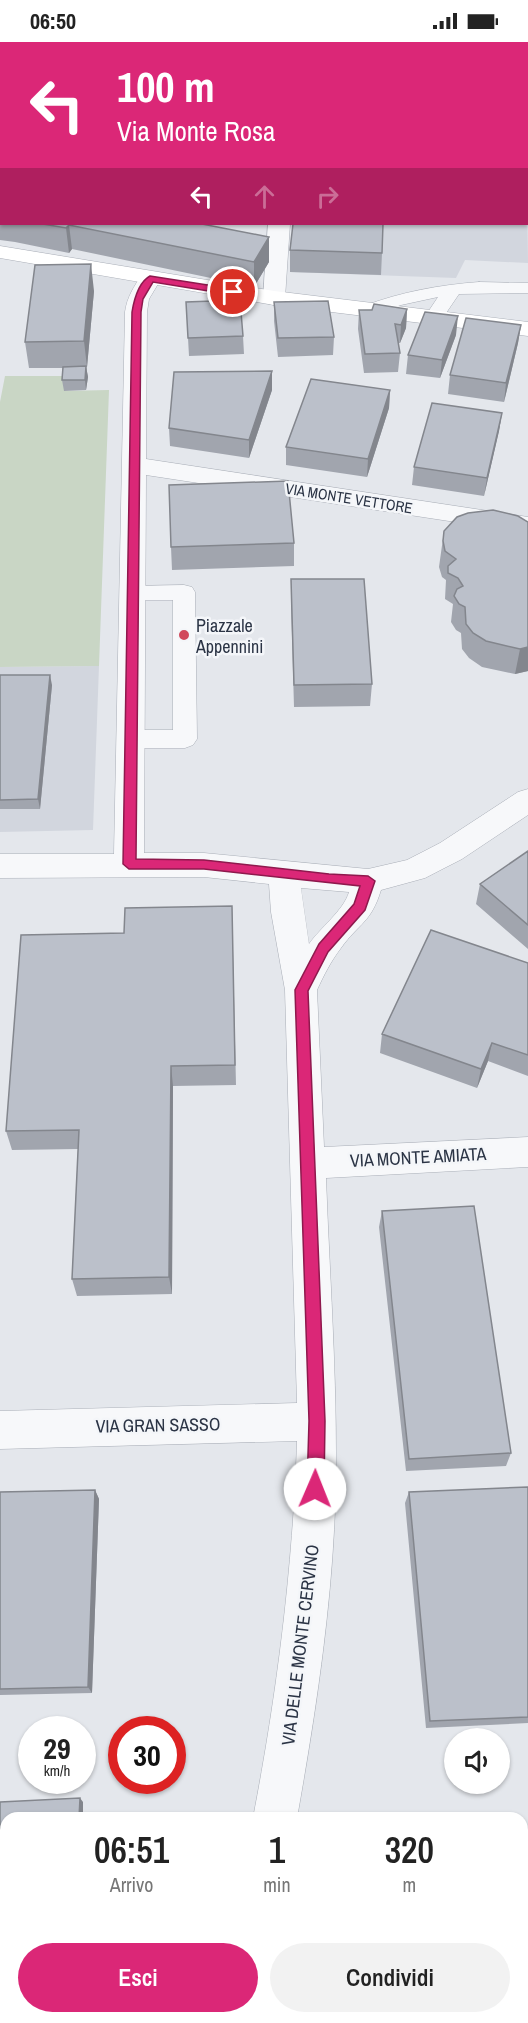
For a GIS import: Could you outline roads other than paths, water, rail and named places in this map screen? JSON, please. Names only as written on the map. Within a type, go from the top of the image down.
[{"type":"street","points":[[274,298],[279,225]]},
{"type":"street","points":[[0,252],[274,298],[528,329]]},
{"type":"street","points":[[129,864],[136,312],[138,299],[150,279]]},
{"type":"street","name":"VIA MONTE VETTORE","points":[[135,465],[528,525]]},
{"type":"street","points":[[0,866],[204,864],[368,881],[414,870],[451,851],[528,800]]},
{"type":"street","points":[[284,873],[287,912],[301,990]]},
{"type":"street","name":"VIA DELLE MONTE CERVINO","points":[[276,1812],[290,1738],[315,1512],[317,1421],[301,990],[316,959],[331,937],[360,906],[368,881]]},
{"type":"street","name":"VIA MONTE AMIATA","points":[[308,1163],[528,1152]]},
{"type":"street","name":"VIA GRAN SASSO","points":[[0,1430],[317,1421]]},
{"type":"lane","points":[[370,310],[396,300],[453,289],[528,288]]},
{"type":"lane","points":[[433,318],[453,289]]},
{"type":"lane","points":[[131,739],[185,739],[184,592],[132,593]]},
{"type":"place","name":"Piazzale Appennini","points":[[184,635]]}]
